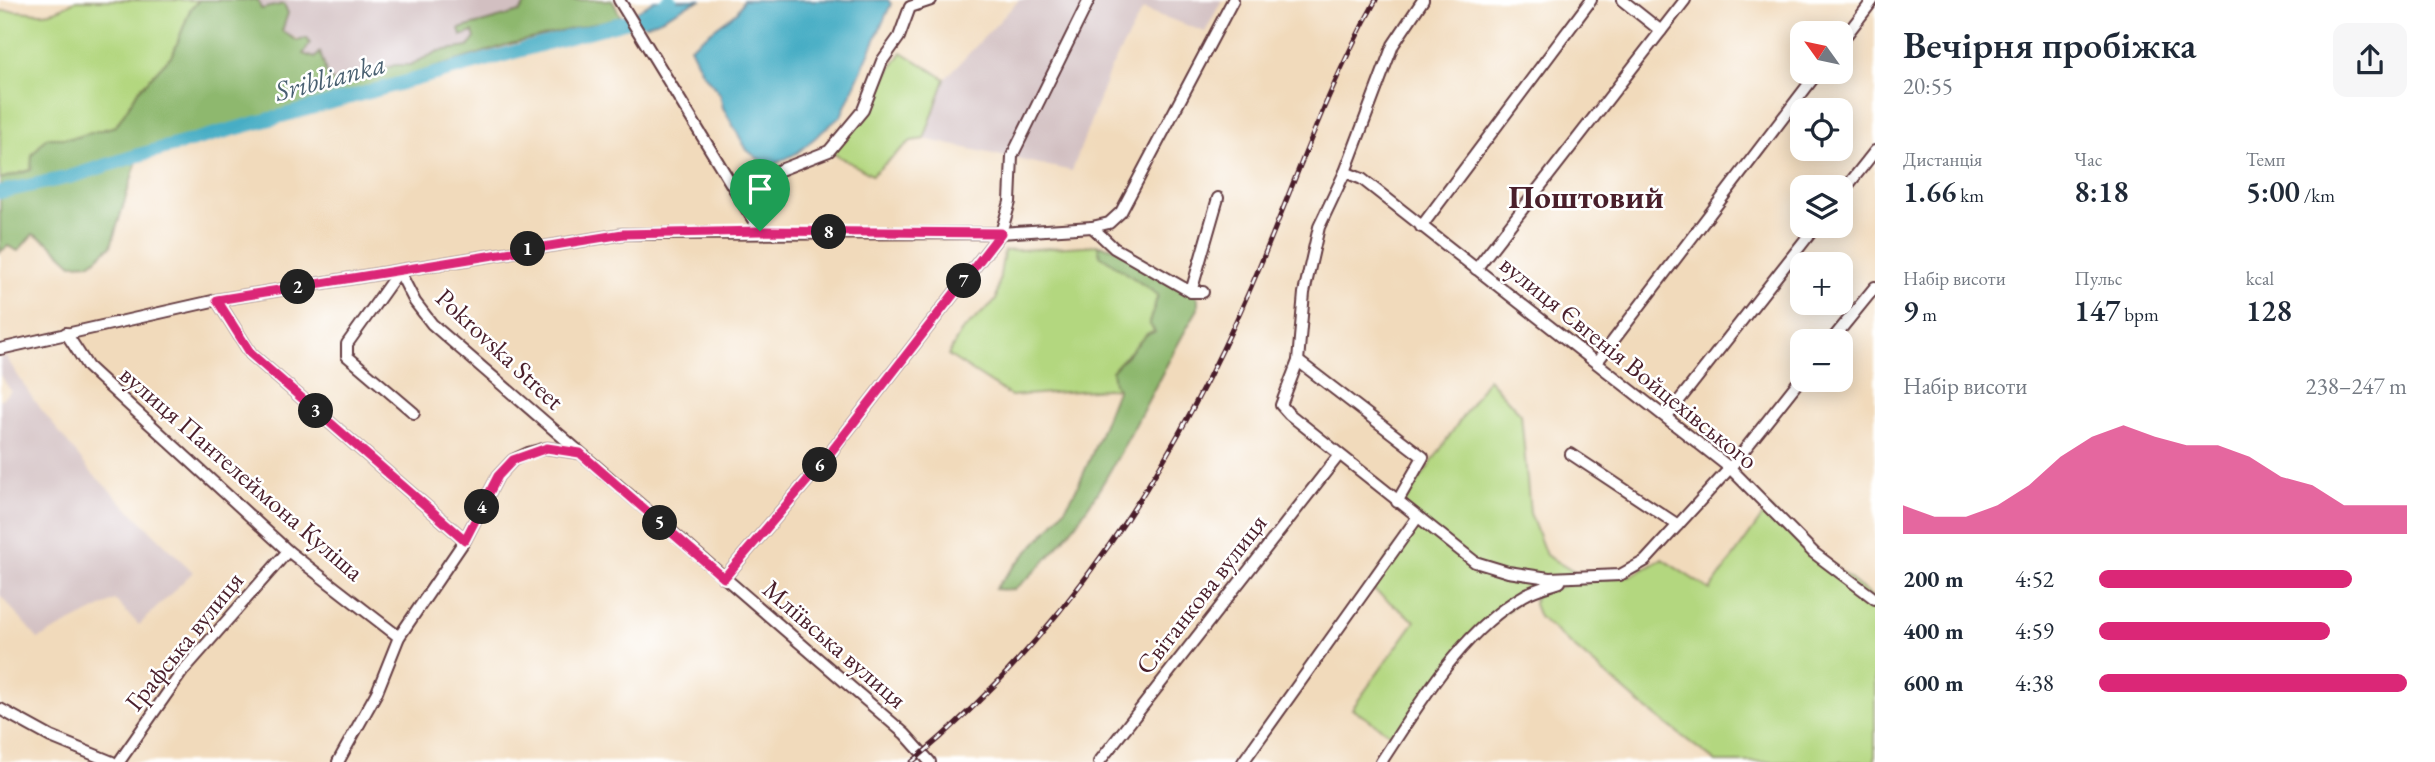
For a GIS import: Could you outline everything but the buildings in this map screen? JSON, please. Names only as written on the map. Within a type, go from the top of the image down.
[{"type":"street","points":[[619,0],[760,231]]},
{"type":"street","points":[[734,188],[829,151],[863,110],[882,61],[900,37],[910,7],[931,0]]},
{"type":"street","points":[[724,578],[824,461],[1001,233],[1010,202],[1012,156],[1089,0]]},
{"type":"street","points":[[0,349],[217,300],[623,234],[760,231],[1001,233],[1092,228],[1109,223],[1121,212],[1233,0]]},
{"type":"street","points":[[1423,0],[1393,45],[1345,172],[1319,227],[1304,293],[1298,361],[1281,405],[1397,502],[1475,562],[1508,572],[1549,578],[1620,575],[1645,561],[1730,468],[1790,392]]},
{"type":"street","points":[[1420,226],[1591,0]]},
{"type":"street","points":[[1622,0],[1661,31]]},
{"type":"street","points":[[1476,270],[1685,0]]},
{"type":"street","points":[[1853,26],[1873,0]]},
{"type":"street","points":[[1597,362],[1809,84]]},
{"type":"street","points":[[1853,179],[1875,151]]},
{"type":"street","name":"вулиця Євгенія Войцехівського","points":[[1345,172],[1362,179],[1667,416],[1730,468],[1814,553],[1875,599]]},
{"type":"street","points":[[1191,292],[1218,198]]},
{"type":"street","points":[[1092,228],[1114,248],[1191,292],[1203,292]]},
{"type":"street","points":[[1667,416],[1807,238]]},
{"type":"street","points":[[399,271],[347,344],[347,356],[414,413]]},
{"type":"street","name":"Pokrovska Street","points":[[399,271],[415,302],[432,324],[580,453]]},
{"type":"street","points":[[1841,329],[1875,287]]},
{"type":"street","points":[[217,300],[251,354],[465,540]]},
{"type":"street","name":"вулиця Пантелеймона Куліша","points":[[66,333],[88,367],[288,551],[399,637]]},
{"type":"street","points":[[1298,361],[1423,457],[1397,502]]},
{"type":"street","points":[[338,762],[377,692],[399,637],[465,540],[498,476],[513,460],[547,448],[580,453]]},
{"type":"street","name":"Мліївська вулиця","points":[[580,453],[905,734],[930,762]]},
{"type":"street","points":[[1572,454],[1678,525]]},
{"type":"street","name":"Світанкова вулиця","points":[[1099,762],[1339,455]]},
{"type":"street","points":[[1243,762],[1417,517]]},
{"type":"street","name":"Графська вулиця","points":[[119,762],[182,672],[288,551]]},
{"type":"street","points":[[1381,762],[1460,650],[1497,615],[1525,595],[1579,575]]},
{"type":"street","points":[[0,709],[51,737],[112,762]]},
{"type":"shaded area","points":[[258,0],[528,0],[520,12],[459,29],[473,31],[475,38],[468,47],[439,51],[410,65],[395,65],[346,81],[333,82],[327,75],[320,53],[315,58],[307,58],[303,54],[310,44],[281,31],[288,13],[261,10]]},
{"type":"shaded area","points":[[1019,0],[1222,0],[1205,32],[1143,9],[1109,72],[1072,171],[924,139],[945,79]]},
{"type":"shaded area","points":[[6,357],[33,399],[90,471],[193,572],[139,625],[115,600],[38,639],[0,595],[0,400],[11,391],[0,375],[0,358]]},
{"type":"green space","points":[[76,0],[199,0],[190,10],[173,54],[139,90],[116,126],[73,138],[46,138],[31,170],[0,179],[0,11],[46,13]]},
{"type":"green space","points":[[199,0],[258,0],[261,9],[284,4],[288,13],[282,31],[298,41],[307,38],[310,44],[303,54],[315,58],[320,52],[327,75],[333,82],[346,81],[395,65],[410,65],[439,51],[468,47],[475,38],[473,32],[461,36],[459,29],[520,12],[528,0],[612,0],[621,17],[510,44],[275,118],[139,154],[111,246],[91,263],[72,264],[48,242],[33,234],[18,251],[8,246],[0,252],[0,179],[31,170],[32,155],[46,138],[73,138],[116,126],[139,90],[173,54],[190,10]]},
{"type":"green space","points":[[902,52],[945,79],[924,139],[911,141],[872,175],[829,151],[863,110]]},
{"type":"green space","points":[[1098,245],[1101,255],[1158,295],[1149,323],[1156,332],[1147,334],[1112,372],[1119,388],[1011,396],[948,355],[961,332],[996,300],[1004,251]]},
{"type":"green space","points":[[1098,245],[1114,248],[1191,292],[1198,298],[1198,309],[1096,495],[1072,529],[1045,561],[1014,590],[995,589],[1064,510],[1091,457],[1118,388],[1114,384],[1112,371],[1147,334],[1155,332],[1149,323],[1158,295],[1100,255]]},
{"type":"green space","points":[[1488,379],[1521,414],[1530,513],[1546,555],[1579,575],[1526,595],[1460,650],[1397,738],[1352,709],[1415,621],[1368,586],[1416,518],[1402,506]]},
{"type":"green space","points":[[1769,507],[1795,535],[1875,599],[1875,762],[1716,762],[1639,703],[1539,617],[1534,604],[1535,595],[1568,584],[1633,575],[1662,559],[1710,590]]},
{"type":"water","points":[[654,0],[702,0],[645,25],[636,12]]},
{"type":"water","points":[[743,0],[888,0],[891,4],[841,116],[797,153],[769,167],[747,150],[723,108],[720,94],[702,72],[690,47],[737,12]]},
{"type":"waterway","name":"Sriblianka","points":[[0,192],[70,177],[139,155],[653,14],[670,0]]},
{"type":"railway","points":[[912,762],[967,713],[1018,660],[1066,604],[1150,483],[1221,354],[1325,105],[1376,0]]},
{"type":"district","name":"Поштовий","points":[[1586,196]]},
{"type":"route","points":[[760,231],[1001,233],[824,461],[724,578],[580,453],[547,448],[513,460],[498,476],[465,540],[251,354],[217,300],[623,234],[760,231]]}]
